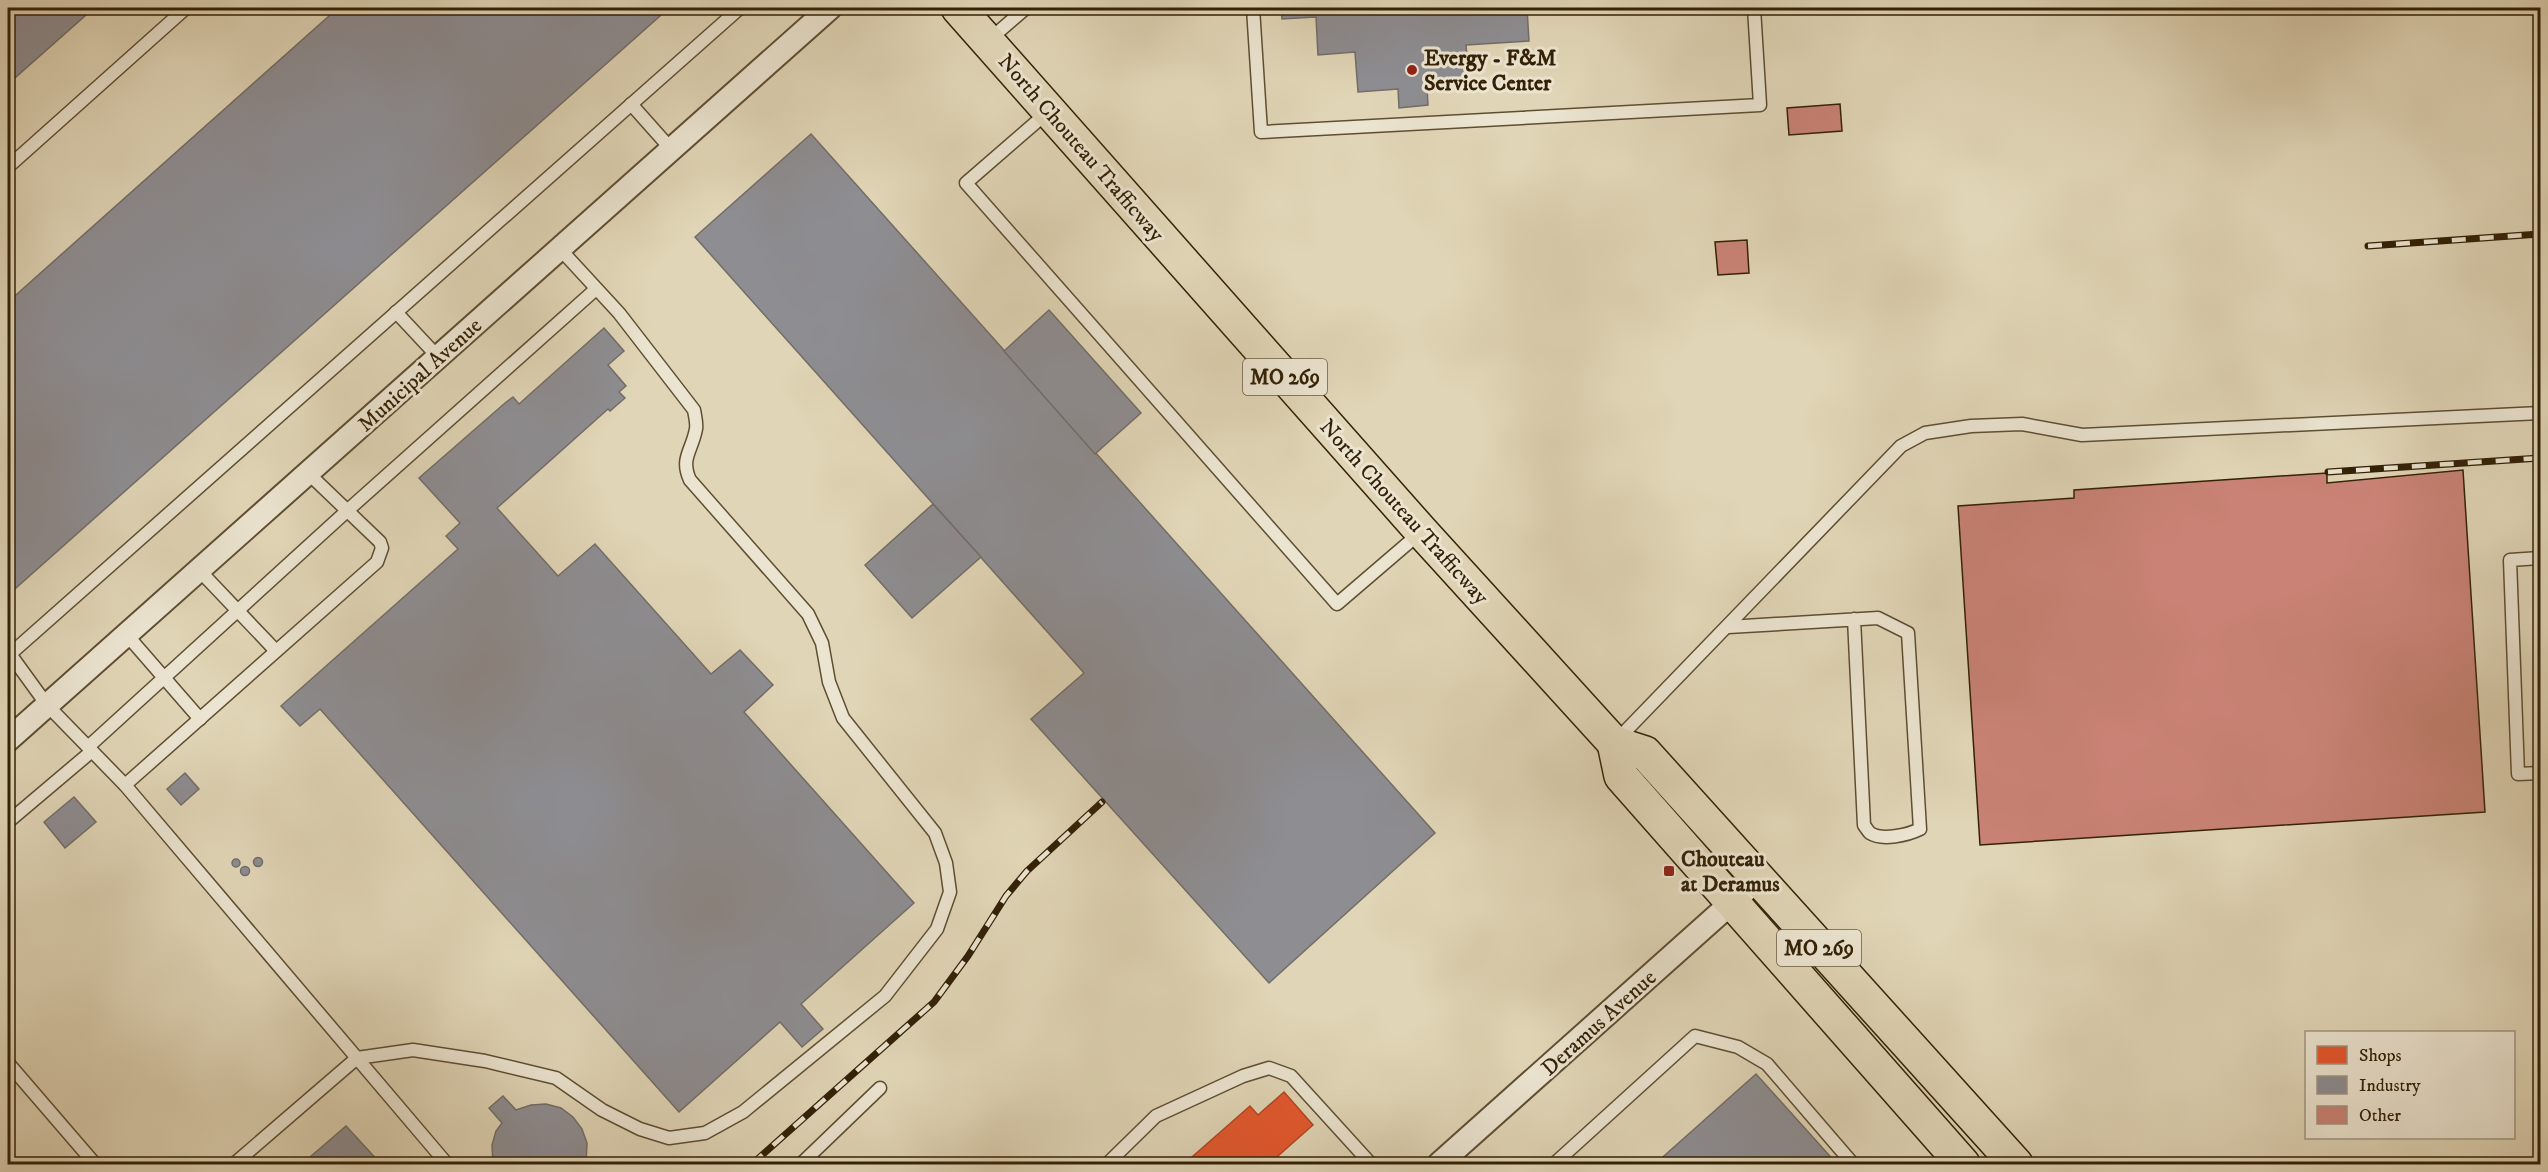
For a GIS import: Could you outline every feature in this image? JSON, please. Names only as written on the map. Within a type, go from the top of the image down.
[{"type":"main road","name":"North Chouteau Trafficway","points":[[958,8],[1422,532],[1614,743],[1645,753],[1757,880],[2016,1164]]},
{"type":"main road","name":"MO 269","points":[[1614,743],[1621,776],[1963,1164]]},
{"type":"street","name":"Municipal Avenue","points":[[8,740],[830,8]]},
{"type":"street","name":"Deramus Avenue","points":[[1439,1164],[1757,880]]},
{"type":"lane","points":[[8,167],[186,8]]},
{"type":"lane","points":[[447,1164],[125,785],[47,705],[9,655],[740,8]]},
{"type":"lane","points":[[988,41],[1026,8]]},
{"type":"lane","points":[[1253,8],[1261,132],[1760,105],[1754,8]]},
{"type":"lane","points":[[631,104],[671,149]]},
{"type":"lane","points":[[1050,111],[966,183],[1337,603],[1422,532]]},
{"type":"lane","points":[[234,1164],[357,1058],[413,1050],[485,1061],[556,1078],[602,1110],[640,1129],[669,1138],[705,1133],[743,1112],[885,996],[937,929],[950,892],[946,863],[935,833],[843,718],[829,682],[822,643],[808,614],[690,480],[684,468],[697,426],[694,410],[619,313],[560,249]]},
{"type":"lane","points":[[8,822],[348,510],[596,289]]},
{"type":"lane","points":[[396,312],[438,357]]},
{"type":"lane","points":[[1614,743],[1901,447],[1925,433],[1971,426],[2022,424],[2082,435],[2541,413]]},
{"type":"lane","points":[[125,785],[377,562],[381,556],[380,542],[308,473]]},
{"type":"lane","points":[[2541,558],[2510,560],[2518,774],[2541,773]]},
{"type":"lane","points":[[199,570],[276,651]]},
{"type":"lane","points":[[1728,627],[1854,619],[1878,618],[1908,633],[1920,830],[1911,833],[1884,836],[1871,834],[1864,825],[1854,619]]},
{"type":"lane","points":[[126,634],[200,719]]},
{"type":"lane","points":[[1554,1164],[1695,1036],[1738,1047],[1767,1064],[1853,1164]]},
{"type":"lane","points":[[8,1064],[95,1164]]},
{"type":"lane","points":[[1107,1164],[1156,1116],[1243,1076],[1269,1068],[1291,1076],[1371,1164]]},
{"type":"lane","points":[[801,1164],[880,1088]]},
{"type":"building: Shops","points":[[1284,1092],[1313,1125],[1269,1164],[1184,1164],[1250,1106],[1258,1115]]},
{"type":"building: Industry","points":[[8,8],[94,8],[8,84]]},
{"type":"building: Industry","points":[[338,8],[669,8],[8,595],[8,302]]},
{"type":"building: Industry","name":"Evergy - F&M Service Center","points":[[1281,8],[1527,8],[1529,41],[1466,45],[1469,85],[1427,87],[1428,105],[1399,108],[1398,89],[1358,92],[1355,52],[1318,55],[1316,17],[1282,19]]},
{"type":"building: Industry","points":[[811,134],[1435,833],[1269,983],[1031,719],[1084,673],[695,237]]},
{"type":"building: Industry","points":[[1049,310],[1141,413],[1095,454],[1004,351]]},
{"type":"building: Industry","points":[[604,328],[624,351],[608,365],[626,386],[619,392],[625,398],[610,411],[608,409],[497,508],[558,576],[595,544],[711,674],[740,650],[773,685],[744,712],[914,903],[801,1004],[823,1029],[802,1047],[780,1022],[679,1112],[320,709],[300,726],[281,706],[458,549],[446,536],[460,523],[419,478],[513,397],[519,404]]},
{"type":"building: Industry","points":[[933,504],[981,557],[912,618],[865,565]]},
{"type":"building: Industry","points":[[185,773],[199,789],[181,805],[167,789]]},
{"type":"building: Industry","points":[[74,797],[96,822],[65,848],[44,822]]},
{"type":"building: Industry","points":[[258,858],[262,862],[258,866],[254,862]]},
{"type":"building: Industry","points":[[236,859],[240,863],[236,867],[232,863]]},
{"type":"building: Industry","points":[[245,867],[249,871],[245,875],[241,871]]},
{"type":"building: Industry","points":[[1756,1074],[1837,1164],[1655,1164]]},
{"type":"building: Industry","points":[[503,1096],[516,1110],[531,1105],[546,1104],[561,1108],[573,1117],[582,1129],[587,1143],[586,1164],[493,1164],[492,1145],[496,1131],[502,1123],[489,1108]]},
{"type":"building: Industry","points":[[346,1126],[381,1164],[302,1164]]},
{"type":"building: Other","points":[[1840,104],[1842,131],[1789,135],[1787,108]]},
{"type":"building: Other","points":[[1747,240],[1749,273],[1718,275],[1715,242]]},
{"type":"building: Other","points":[[2463,470],[2485,812],[1980,845],[1958,506],[2074,498],[2074,490],[2327,473],[2327,483]]},
{"type":"railway","points":[[2368,246],[2540,234]]},
{"type":"railway","points":[[2328,472],[2540,458]]},
{"type":"railway","points":[[752,1164],[934,1002],[968,956],[1006,896],[1027,871],[1102,802]]},
{"type":"place","name":"Evergy - F&M Service Center","points":[[1412,70]]},
{"type":"place","name":"Chouteau at Deramus","points":[[1669,871]]}]
